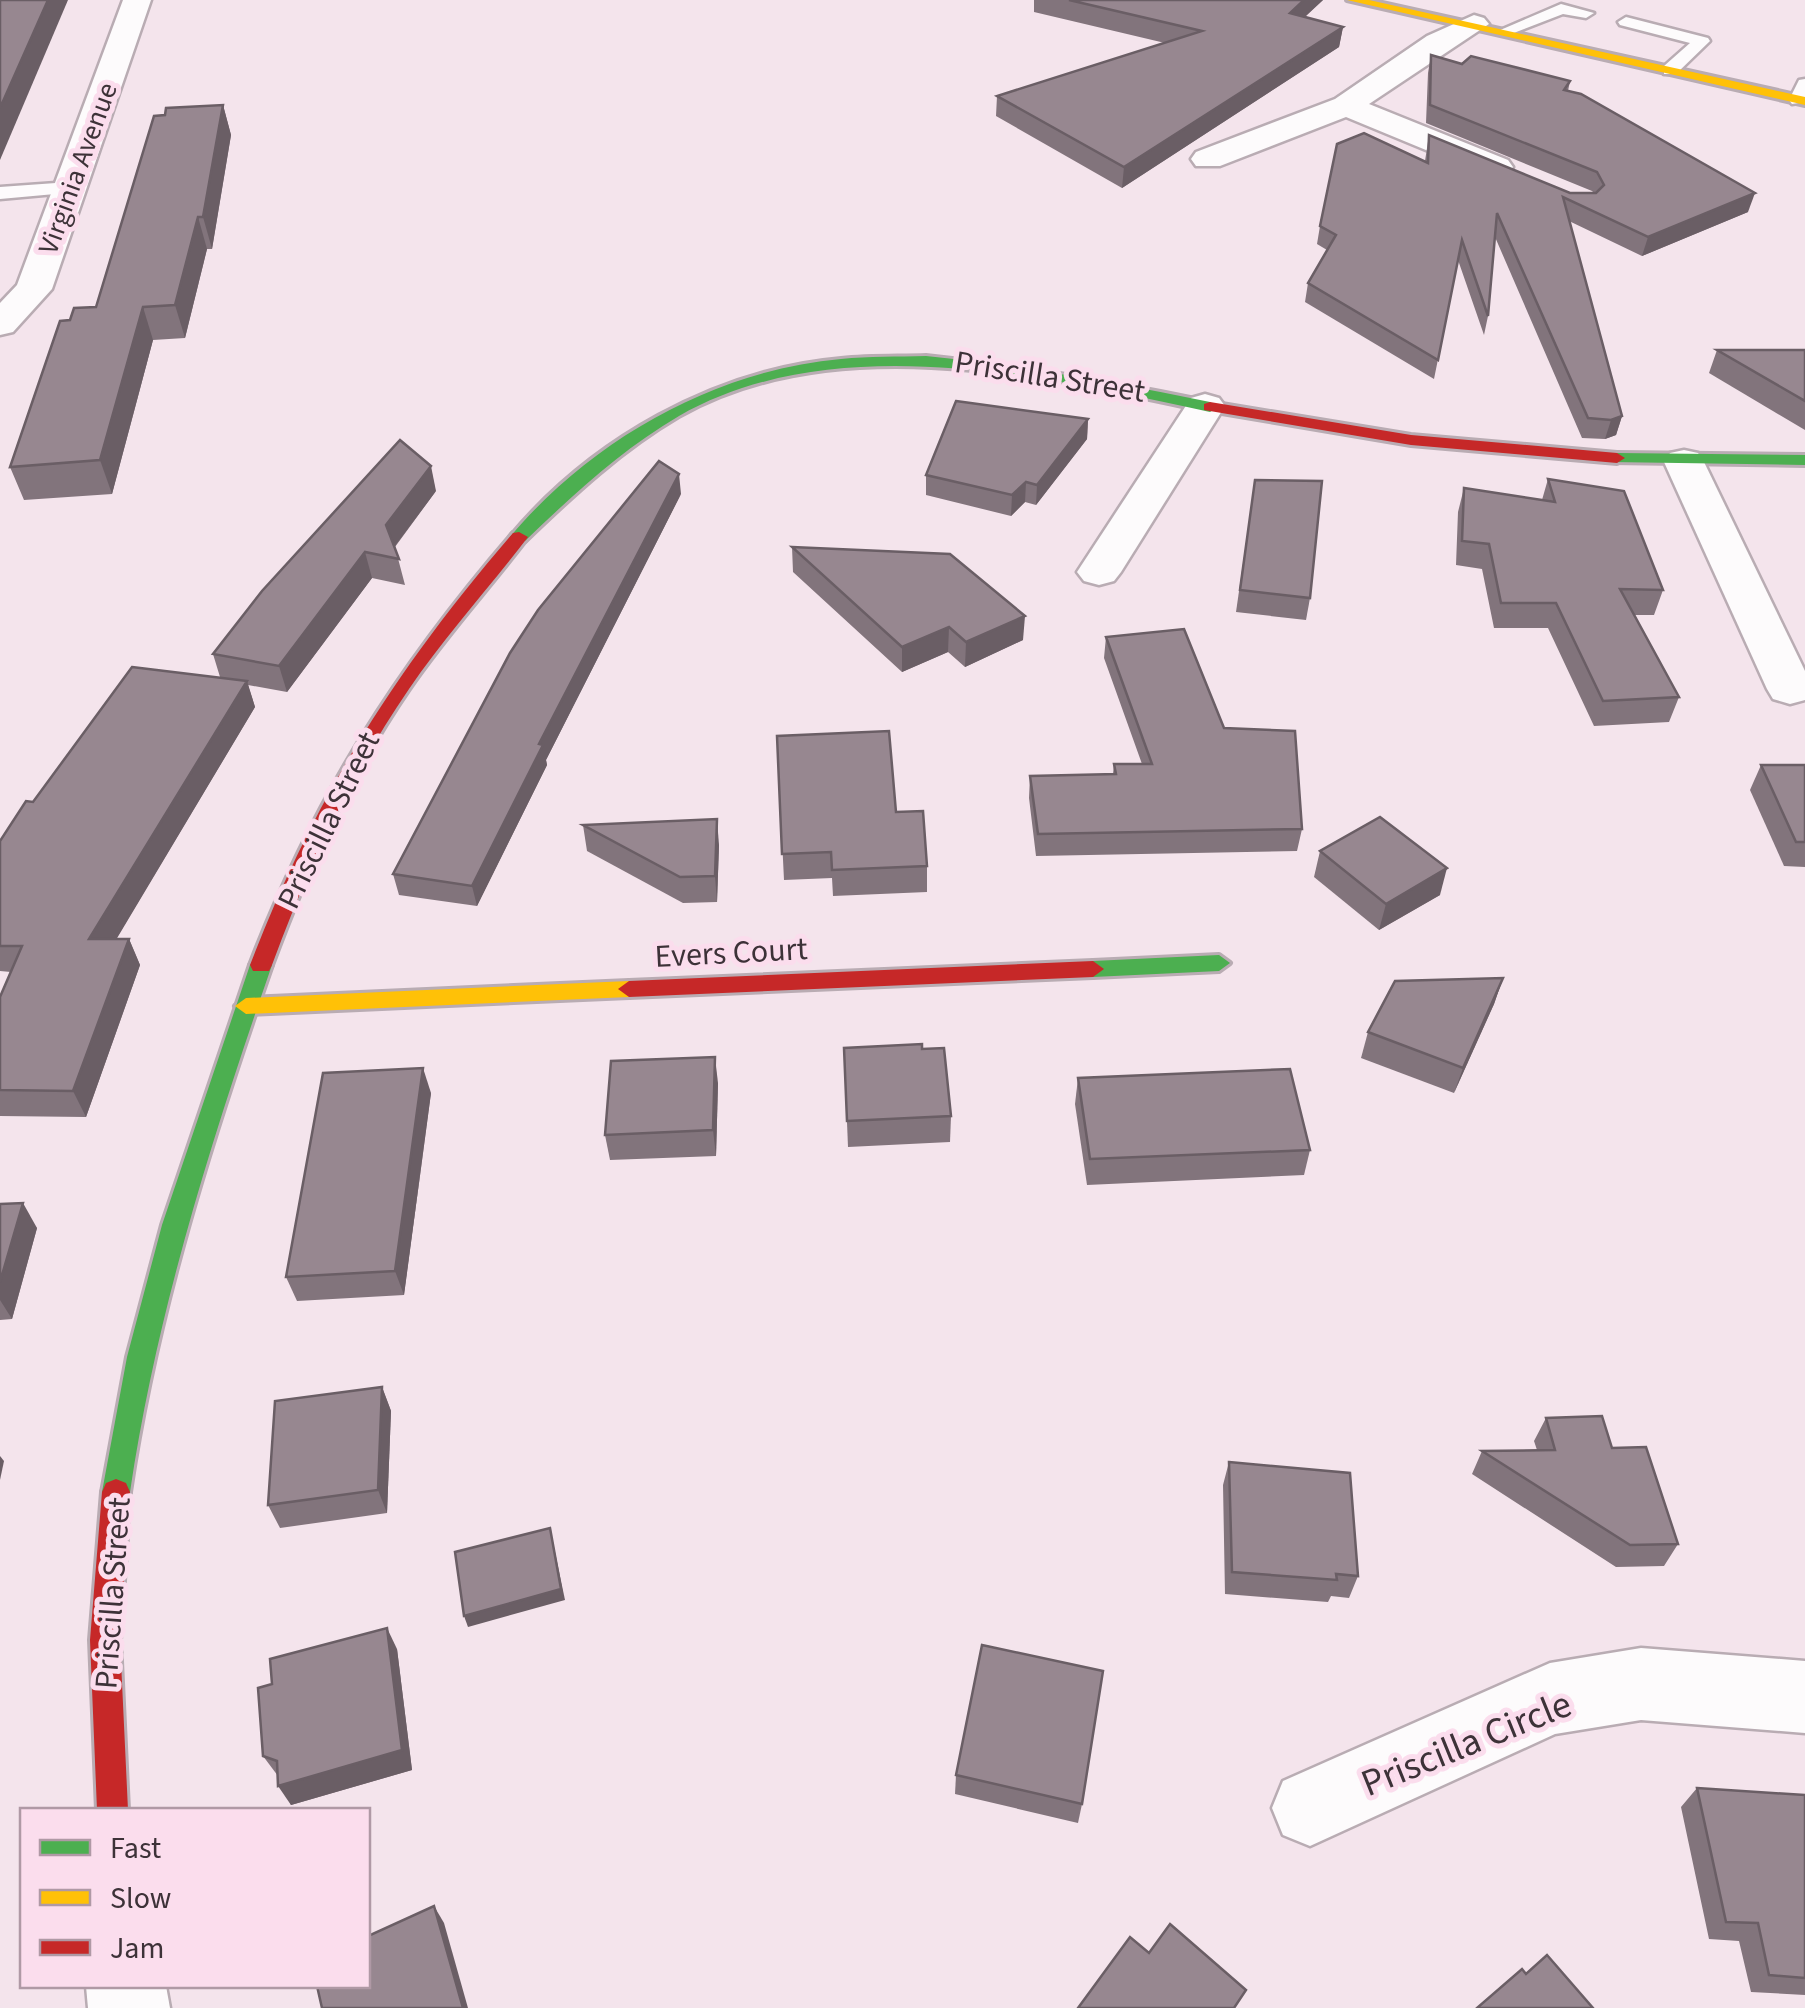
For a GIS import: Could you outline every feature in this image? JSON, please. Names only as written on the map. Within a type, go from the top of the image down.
[{"type":"street","name":"Virginia Avenue","points":[[0,324],[34,289],[137,0]]},
{"type":"street","points":[[1353,0],[1395,4],[1670,70],[1803,95]]},
{"type":"street","points":[[1208,159],[1346,106],[1438,42],[1474,24]]},
{"type":"street","points":[[1346,106],[1525,179]]},
{"type":"street","name":"Priscilla Street","points":[[112,1808],[104,1712],[110,1539],[148,1314],[204,1115],[302,855],[362,739],[462,601],[552,501],[622,442],[680,408],[787,370],[890,358],[1008,364],[1148,390],[1205,406],[1365,434],[1544,454],[1684,462],[1805,460]]},
{"type":"street","points":[[1099,572],[1205,406]]},
{"type":"street","points":[[1684,462],[1790,689]]},
{"type":"street","name":"Evers Court","points":[[246,1006],[1219,963]]},
{"type":"street","name":"Priscilla Circle","points":[[1310,1808],[1550,1699],[1641,1684],[1805,1696]]},
{"type":"lane","points":[[1506,32],[1562,9],[1586,14]]},
{"type":"lane","points":[[1626,22],[1702,41],[1670,70]]},
{"type":"lane","points":[[0,192],[70,188]]},
{"type":"building","points":[[0,0],[48,0],[0,108]]},
{"type":"building","points":[[1069,0],[1304,0],[1290,13],[1343,27],[1124,167],[997,96],[1202,31]]},
{"type":"building","points":[[1431,55],[1462,64],[1471,56],[1570,81],[1564,90],[1581,94],[1755,193],[1648,237],[1563,197],[1622,416],[1611,420],[1588,418],[1497,213],[1488,316],[1462,240],[1438,360],[1308,283],[1336,235],[1320,226],[1337,144],[1364,133],[1428,163],[1429,135],[1570,193],[1596,193],[1604,185],[1597,172],[1430,105]]},
{"type":"building","points":[[223,105],[203,217],[198,217],[175,305],[143,307],[100,460],[10,467],[60,321],[70,320],[74,308],[96,307],[154,116],[165,115],[166,108]]},
{"type":"building","points":[[1717,350],[1805,350],[1805,401]]},
{"type":"building","points":[[956,401],[1088,419],[1037,485],[1026,482],[1012,495],[926,475]]},
{"type":"building","points":[[400,440],[431,466],[386,525],[399,559],[365,552],[279,666],[213,654],[262,591]]},
{"type":"building","points":[[659,461],[679,474],[539,744],[543,745],[472,886],[393,874],[510,653],[538,610]]},
{"type":"building","points":[[1548,479],[1624,491],[1663,590],[1620,589],[1679,697],[1603,701],[1556,603],[1501,603],[1489,544],[1462,541],[1464,488],[1555,502]]},
{"type":"building","points":[[1255,480],[1322,481],[1310,598],[1240,590]]},
{"type":"building","points":[[792,547],[950,554],[1025,616],[966,642],[949,627],[902,647]]},
{"type":"building","points":[[1184,629],[1224,728],[1295,731],[1302,829],[1038,834],[1030,776],[1116,774],[1114,764],[1152,764],[1106,637]]},
{"type":"building","points":[[132,667],[247,681],[89,939],[129,939],[73,1091],[0,1090],[0,997],[22,946],[0,946],[0,841],[26,801],[33,802]]},
{"type":"building","points":[[889,731],[896,812],[923,811],[927,866],[832,870],[831,852],[782,854],[777,736]]},
{"type":"building","points":[[1761,765],[1805,765],[1805,842],[1796,842]]},
{"type":"building","points":[[1380,817],[1447,868],[1386,904],[1320,851]]},
{"type":"building","points":[[717,819],[715,876],[680,877],[583,825]]},
{"type":"building","points":[[1503,978],[1463,1068],[1368,1032],[1395,981]]},
{"type":"building","points":[[922,1044],[922,1049],[944,1048],[951,1116],[847,1121],[844,1048]]},
{"type":"building","points":[[715,1057],[713,1130],[605,1135],[611,1061]]},
{"type":"building","points":[[423,1068],[395,1271],[286,1277],[323,1073]]},
{"type":"building","points":[[1290,1069],[1310,1150],[1090,1159],[1078,1078]]},
{"type":"building","points":[[23,1203],[0,1282],[0,1204]]},
{"type":"building","points":[[382,1387],[378,1490],[268,1505],[275,1401]]},
{"type":"building","points":[[1602,1416],[1612,1448],[1646,1447],[1678,1544],[1630,1545],[1482,1451],[1555,1450],[1546,1418]]},
{"type":"building","points":[[1229,1462],[1350,1473],[1358,1576],[1336,1574],[1337,1580],[1232,1572]]},
{"type":"building","points":[[550,1528],[561,1589],[464,1616],[455,1552]]},
{"type":"building","points":[[387,1628],[402,1750],[278,1786],[277,1761],[263,1756],[258,1688],[272,1684],[270,1659]]},
{"type":"building","points":[[982,1645],[1103,1671],[1082,1804],[956,1775]]},
{"type":"building","points":[[1697,1788],[1805,1795],[1805,1978],[1769,1975],[1758,1923],[1726,1922]]},
{"type":"building","points":[[434,1906],[463,2008],[322,2008],[317,1988],[370,1988],[370,1935]]},
{"type":"building","points":[[1170,1924],[1246,1990],[1234,2008],[1078,2008],[1130,1937],[1149,1953]]},
{"type":"building","points":[[1547,1955],[1593,2008],[1477,2008],[1522,1969],[1526,1974]]},
{"type":"traffic: fast","points":[[519,537],[597,463],[676,411],[757,379],[840,363],[926,361],[1016,370],[1210,407]]},
{"type":"traffic: fast","points":[[1617,458],[1805,460]]},
{"type":"traffic: fast","points":[[1093,969],[1219,963]]},
{"type":"traffic: fast","points":[[116,1492],[156,1290],[261,965]]},
{"type":"traffic: slow","points":[[1353,0],[1805,101]]},
{"type":"traffic: slow","points":[[246,1006],[629,989]]},
{"type":"traffic: jam","points":[[1210,407],[1411,440],[1617,458]]},
{"type":"traffic: jam","points":[[261,965],[309,846],[368,738],[437,637],[519,537]]},
{"type":"traffic: jam","points":[[629,989],[1093,969]]},
{"type":"traffic: jam","points":[[112,1808],[105,1640],[116,1492]]}]
